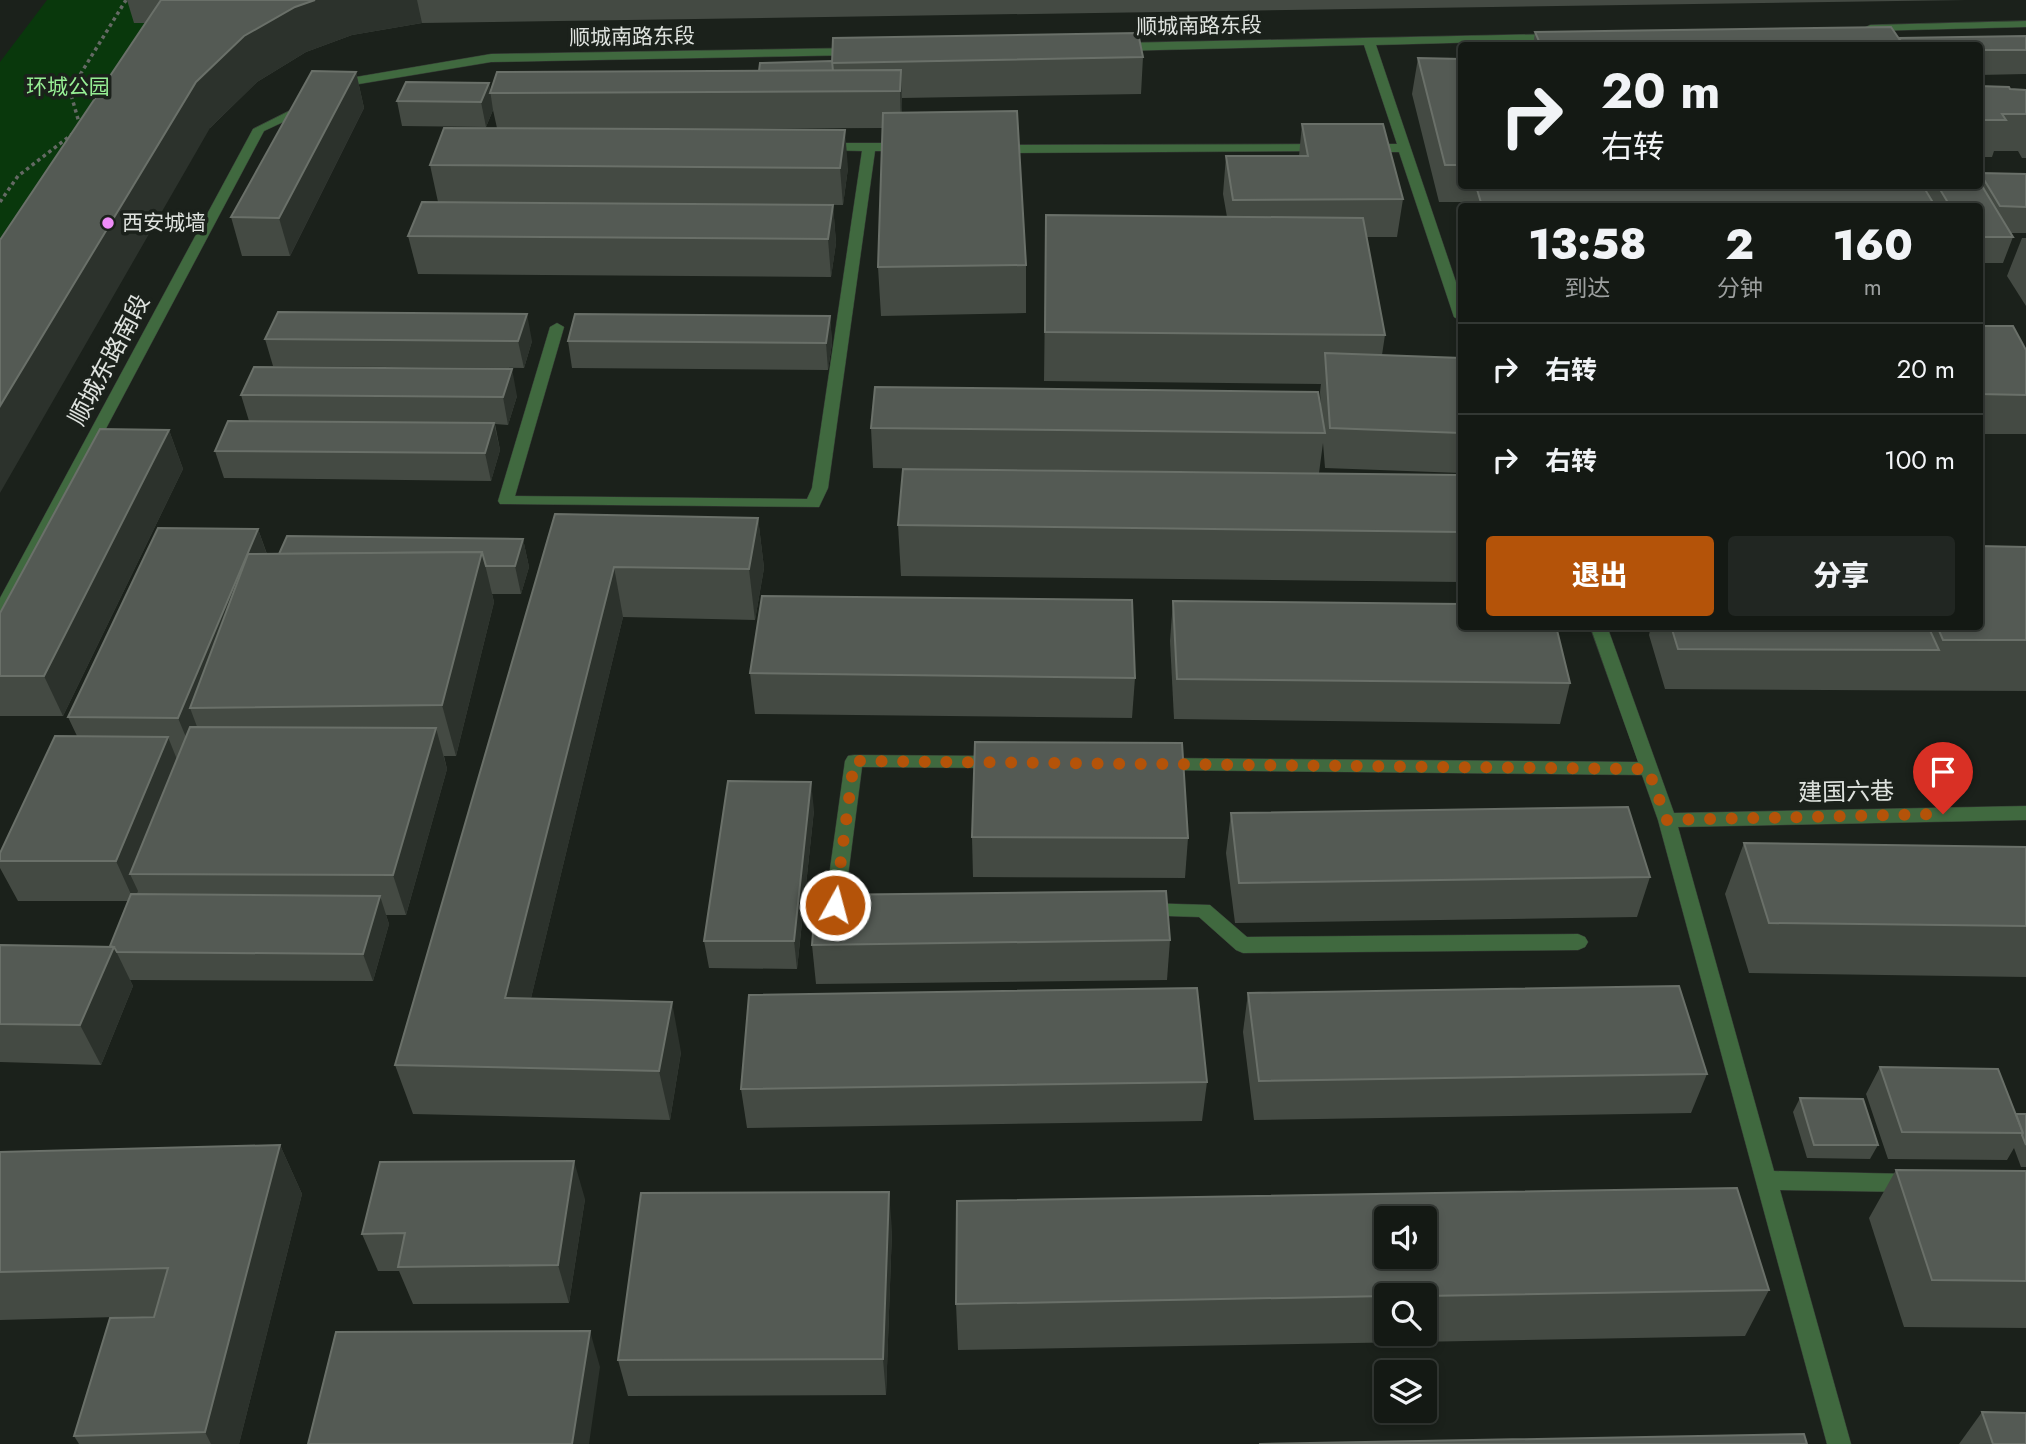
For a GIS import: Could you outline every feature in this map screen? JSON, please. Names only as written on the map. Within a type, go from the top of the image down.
[{"type":"street","points":[[1859,29],[2026,24]]},
{"type":"street","name":"顺城南路东段","points":[[1104,47],[1567,38]]},
{"type":"street","points":[[1369,43],[1458,308]]},
{"type":"street","name":"顺城南路东段","points":[[332,93],[356,81],[491,58],[867,52]]},
{"type":"street","name":"顺城东路南段","points":[[0,613],[259,129],[320,99]]},
{"type":"street","points":[[813,147],[925,148]]},
{"type":"street","points":[[557,327],[506,501],[813,504],[820,488],[869,147]]},
{"type":"street","points":[[981,149],[1404,148]]},
{"type":"street","points":[[1599,630],[1667,820],[1839,1444]]},
{"type":"street","points":[[862,906],[835,905],[854,761],[1021,762]]},
{"type":"street","points":[[1147,764],[1648,769]]},
{"type":"street","name":"建国六巷","points":[[1667,820],[2026,813]]},
{"type":"street","points":[[1121,909],[1203,910],[1242,945],[1578,942]]},
{"type":"street","points":[[1767,1180],[1931,1183]]},
{"type":"path","points":[[0,202],[18,176],[80,128],[71,91],[126,0]]},
{"type":"green space","name":"环城公园","points":[[47,0],[148,0],[190,22],[0,319],[0,62]]},
{"type":"building","points":[[161,0],[315,0],[295,7],[244,36],[196,82],[0,406],[0,240]]},
{"type":"building","points":[[1891,27],[1901,42],[1539,42],[1535,32]]},
{"type":"building","points":[[1138,33],[1143,57],[832,63],[833,38]]},
{"type":"building","points":[[2026,36],[2026,50],[1983,50],[1983,42],[1902,42],[1899,38]]},
{"type":"building","points":[[1418,58],[1458,59],[1458,165],[1445,165]]},
{"type":"building","points":[[832,61],[833,71],[759,71],[760,63]]},
{"type":"building","points":[[901,70],[900,91],[490,93],[497,72]]},
{"type":"building","points":[[312,71],[356,72],[279,218],[231,217]]},
{"type":"building","points":[[406,82],[489,83],[481,102],[397,101]]},
{"type":"building","points":[[1983,86],[2026,90],[2026,114],[2002,114],[2006,120],[1983,120]]},
{"type":"building","points":[[1017,111],[1026,265],[878,267],[883,113]]},
{"type":"building","points":[[1302,124],[1383,124],[1403,199],[1233,200],[1226,156],[1308,156]]},
{"type":"building","points":[[444,128],[845,130],[840,168],[430,165]]},
{"type":"building","points":[[1983,173],[2026,174],[2026,207],[2000,206],[1983,178]]},
{"type":"building","points":[[1983,188],[2013,237],[1983,237],[1983,203],[1948,203],[1940,189]]},
{"type":"building","points":[[1477,189],[1925,189],[1933,203],[1481,203]]},
{"type":"building","points":[[422,202],[833,205],[828,239],[408,236]]},
{"type":"building","points":[[1046,215],[1363,218],[1385,335],[1045,332]]},
{"type":"building","points":[[278,312],[527,314],[518,341],[265,339]]},
{"type":"building","points":[[575,314],[830,316],[826,343],[568,341]]},
{"type":"building","points":[[1983,326],[2013,326],[2026,350],[2026,395],[1983,394]]},
{"type":"building","points":[[1325,353],[1458,358],[1458,433],[1330,428]]},
{"type":"building","points":[[254,367],[512,369],[503,397],[241,395]]},
{"type":"building","points":[[875,387],[1318,392],[1325,433],[871,428]]},
{"type":"building","points":[[228,421],[494,423],[485,453],[215,451]]},
{"type":"building","points":[[100,429],[169,430],[44,676],[0,676],[0,613]]},
{"type":"building","points":[[903,469],[1458,475],[1458,532],[898,525]]},
{"type":"building","points":[[555,514],[758,518],[749,569],[614,567],[505,998],[672,1002],[659,1071],[395,1065]]},
{"type":"building","points":[[158,528],[258,529],[178,718],[68,717]]},
{"type":"building","points":[[287,536],[523,539],[515,566],[486,566],[482,552],[279,554]]},
{"type":"building","points":[[1983,546],[2026,547],[2026,640],[1943,640],[1939,630],[1983,630]]},
{"type":"building","points":[[482,552],[442,705],[190,708],[248,554]]},
{"type":"building","points":[[762,596],[1132,600],[1135,678],[750,673]]},
{"type":"building","points":[[1173,601],[1458,604],[1458,630],[1557,630],[1570,683],[1177,679]]},
{"type":"building","points":[[1672,630],[1930,630],[1939,650],[1678,649]]},
{"type":"building","points":[[190,727],[436,728],[393,875],[130,874]]},
{"type":"building","points":[[55,736],[168,737],[116,861],[0,861],[0,853]]},
{"type":"building","points":[[975,742],[1182,743],[1188,838],[972,837]]},
{"type":"building","points":[[728,781],[811,782],[794,941],[704,941]]},
{"type":"building","points":[[1628,807],[1650,877],[1239,883],[1231,813]]},
{"type":"building","points":[[1744,843],[2026,847],[2026,926],[1769,923]]},
{"type":"building","points":[[1166,891],[1170,940],[812,945],[816,895]]},
{"type":"building","points":[[131,894],[380,896],[363,954],[117,952],[110,946]]},
{"type":"building","points":[[0,945],[114,947],[80,1025],[0,1024]]},
{"type":"building","points":[[1679,986],[1707,1074],[1259,1081],[1248,993]]},
{"type":"building","points":[[1197,988],[1207,1082],[741,1089],[749,995]]},
{"type":"building","points":[[1880,1067],[1998,1069],[2023,1133],[1902,1132]]},
{"type":"building","points":[[1800,1098],[1863,1099],[1878,1145],[1814,1145]]},
{"type":"building","points":[[2016,1114],[2026,1114],[2026,1145],[2023,1133]]},
{"type":"building","points":[[280,1145],[205,1432],[74,1436],[110,1318],[154,1317],[168,1268],[0,1272],[0,1152]]},
{"type":"building","points":[[574,1161],[558,1265],[398,1267],[405,1233],[362,1234],[380,1162]]},
{"type":"building","points":[[1896,1170],[2026,1171],[2026,1281],[1932,1280]]},
{"type":"building","points":[[1737,1188],[1769,1290],[1437,1296],[1437,1283],[1374,1283],[1374,1296],[956,1304],[957,1201]]},
{"type":"building","points":[[889,1192],[883,1359],[618,1360],[641,1193]]},
{"type":"building","points":[[590,1331],[572,1444],[308,1444],[336,1332]]},
{"type":"building","points":[[1982,1412],[2026,1413],[2026,1444],[1993,1444]]},
{"type":"building","points":[[1804,1434],[1807,1444],[1259,1444]]},
{"type":"place","name":"西安城墙","points":[[108,223]]},
{"type":"route","points":[[835,905],[854,761],[1648,769],[1667,820],[1943,814]]}]
